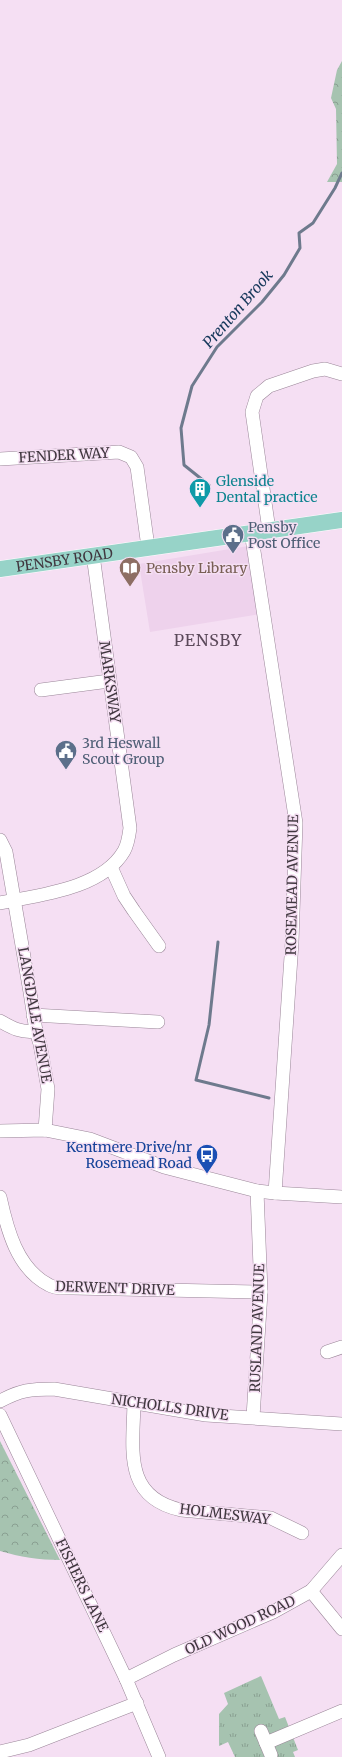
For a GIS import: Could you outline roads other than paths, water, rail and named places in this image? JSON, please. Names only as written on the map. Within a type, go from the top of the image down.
[{"type":"main road","name":"PENSBY ROAD","points":[[0,569],[342,520]]},
{"type":"street","points":[[269,530],[252,412],[258,396],[269,386],[313,371],[325,368],[342,374]]},
{"type":"street","name":"FENDER WAY","points":[[0,459],[119,452],[131,457],[137,467],[148,547]]},
{"type":"street","name":"ROSEMEAD AVENUE","points":[[251,532],[296,823],[292,942],[275,1193]]},
{"type":"street","name":"MARKSWAY","points":[[0,903],[73,887],[111,867],[124,851],[128,842],[130,828],[93,555]]},
{"type":"street","points":[[41,690],[109,681]]},
{"type":"street","name":"LANGDALE AVENUE","points":[[0,840],[6,852],[33,1015],[48,1089],[45,1130]]},
{"type":"street","points":[[111,867],[124,896],[159,946]]},
{"type":"street","points":[[33,1015],[159,1021]]},
{"type":"street","points":[[0,1022],[14,1029],[25,1032],[36,1031]]},
{"type":"street","points":[[0,1131],[45,1130],[90,1139],[164,1167],[258,1191],[342,1197]]},
{"type":"street","name":"RUSLAND AVENUE","points":[[252,1417],[261,1292],[258,1191]]},
{"type":"street","name":"DERWENT DRIVE","points":[[0,1197],[5,1221],[18,1255],[36,1276],[50,1286],[73,1288],[261,1292]]},
{"type":"street","points":[[327,1352],[342,1347]]},
{"type":"street","name":"NICHOLLS DRIVE","points":[[0,1401],[15,1393],[30,1389],[54,1389],[206,1415],[342,1424]]},
{"type":"street","name":"HOLMESWAY","points":[[134,1403],[133,1462],[137,1479],[152,1498],[166,1506],[181,1510],[271,1518],[302,1532]]},
{"type":"street","name":"FISHERS LANE","points":[[0,1415],[138,1703],[159,1757]]},
{"type":"street","name":"OLD WOOD ROAD","points":[[126,1679],[174,1655],[273,1612],[311,1591],[342,1555]]},
{"type":"street","points":[[311,1591],[342,1629]]},
{"type":"street","points":[[0,1752],[31,1751],[138,1703]]},
{"type":"street","points":[[266,1743],[342,1711]]},
{"type":"waterway","name":"Prenton Brook","points":[[209,485],[184,465],[181,428],[192,386],[217,347],[262,302],[284,275],[300,248],[299,233],[313,223],[335,188],[342,173]]},
{"type":"waterway","points":[[218,942],[209,1025],[196,1080],[269,1098]]},
{"type":"place","name":"Glenside Dental practice","points":[[200,508]]},
{"type":"place","name":"Pensby Post Office","points":[[233,554]]},
{"type":"place","name":"Pensby Library","points":[[130,588]]},
{"type":"place","name":"3rd Heswall Scout Group","points":[[66,770]]},
{"type":"place","name":"Kentmere Drive/nr Rosemead Road","points":[[207,1174]]},
{"type":"district","name":"PENSBY","points":[[208,640]]}]
